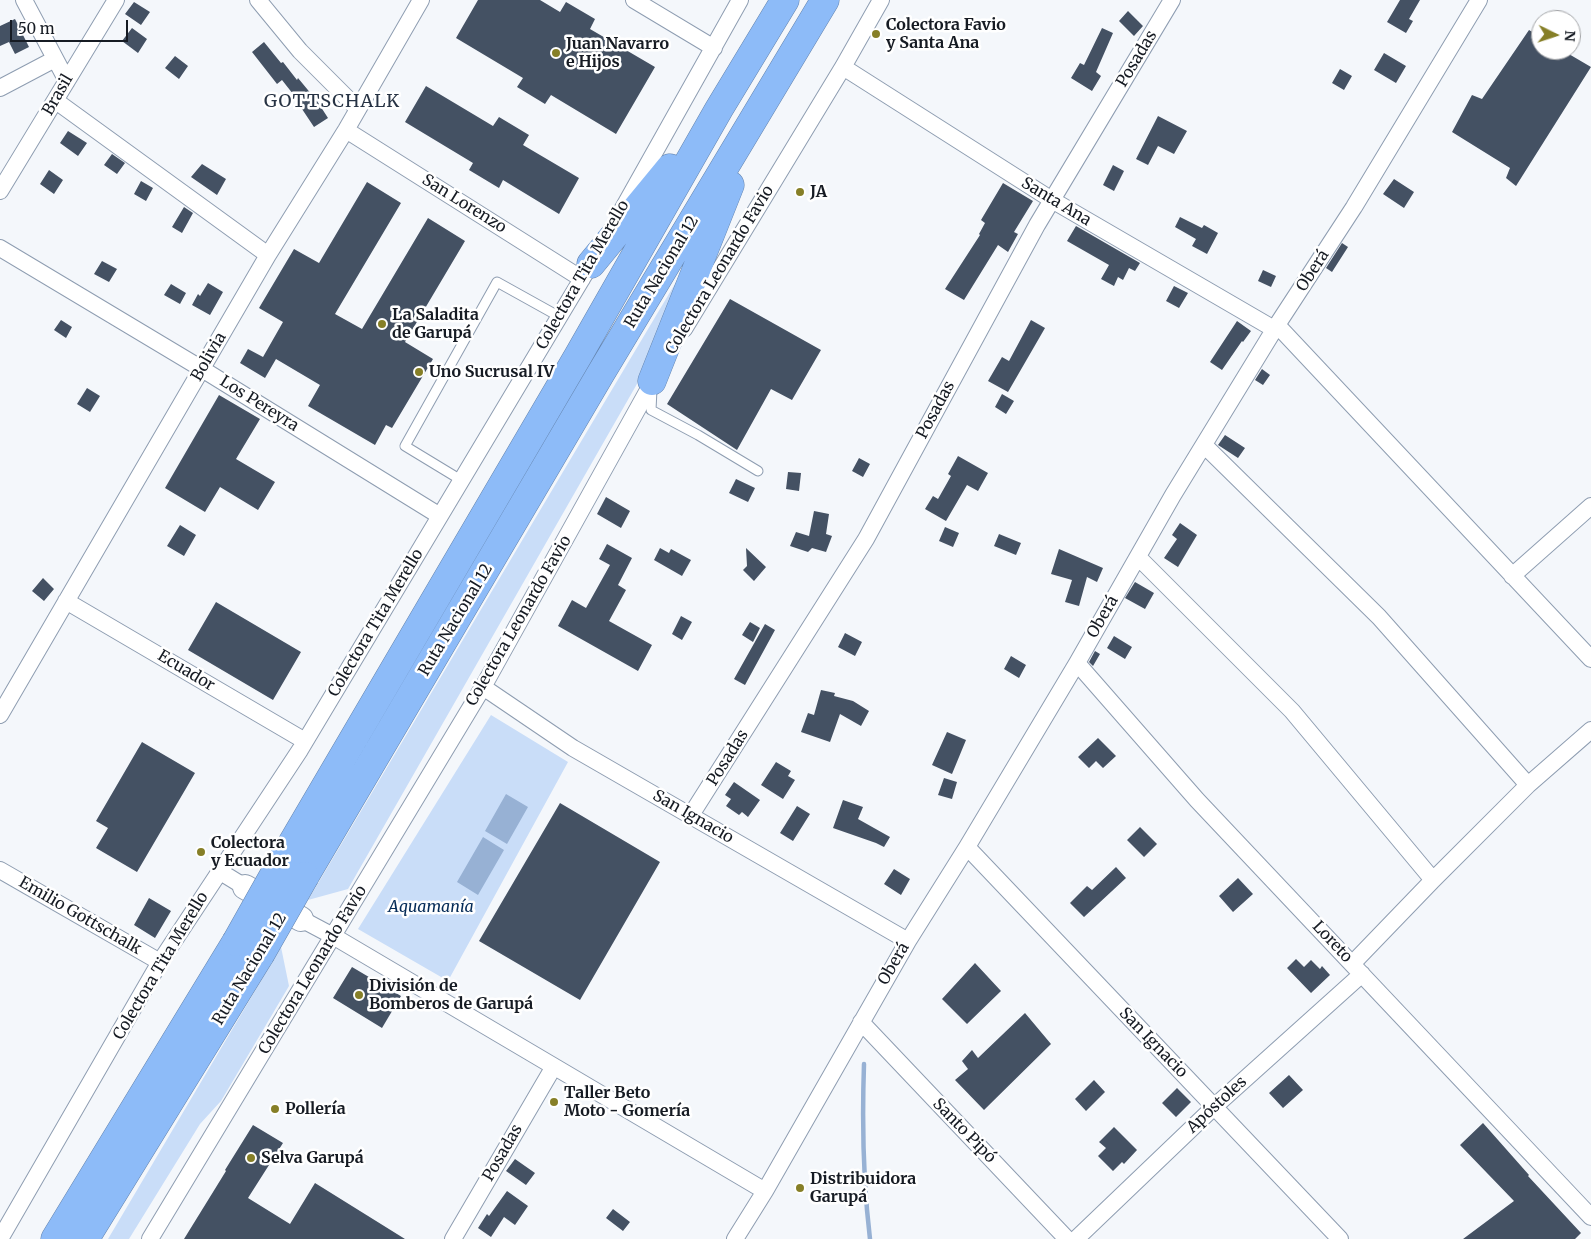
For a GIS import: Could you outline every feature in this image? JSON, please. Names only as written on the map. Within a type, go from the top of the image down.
[{"type":"highway","name":"Ruta Nacional 12","points":[[55,1239],[236,942],[578,356],[719,109],[786,0]]},
{"type":"highway","name":"Ruta Nacional 12","points":[[85,1239],[260,955],[596,382],[825,0]]},
{"type":"highway","points":[[586,272],[719,109]]},
{"type":"highway","points":[[652,381],[758,112]]},
{"type":"street","points":[[24,0],[67,81]]},
{"type":"street","name":"Brasil","points":[[0,191],[116,0]]},
{"type":"street","points":[[258,0],[300,51],[358,109]]},
{"type":"street","name":"Bolivia","points":[[0,715],[268,255],[346,130],[421,0]]},
{"type":"street","points":[[634,0],[714,48]]},
{"type":"street","name":"Colectora Tita Merello","points":[[0,1239],[160,962],[305,741],[560,317],[740,0]]},
{"type":"street","name":"Colectora Leonardo Favio","points":[[150,1239],[483,687],[640,407],[652,381],[843,67],[881,0]]},
{"type":"street","name":"Posadas","points":[[691,816],[866,539],[1037,225],[1172,0]]},
{"type":"street","name":"Oberá","points":[[735,1239],[765,1191],[908,941],[967,847],[1077,663],[1204,444],[1276,327],[1354,207],[1479,0]]},
{"type":"street","points":[[0,88],[55,59]]},
{"type":"street","name":"Santa Ana","points":[[843,67],[1052,200],[1276,327],[1591,659]]},
{"type":"street","points":[[56,101],[268,255]]},
{"type":"street","name":"San Lorenzo","points":[[346,130],[586,272]]},
{"type":"street","name":"Los Pereyra","points":[[0,248],[202,369],[440,516]]},
{"type":"street","points":[[1204,444],[1379,617],[1528,785]]},
{"type":"street","points":[[1512,576],[1591,506]]},
{"type":"street","points":[[1138,557],[1292,711],[1433,880]]},
{"type":"street","name":"Ecuador","points":[[66,601],[305,741]]},
{"type":"street","name":"Loreto","points":[[1077,663],[1197,800],[1591,1217]]},
{"type":"street","name":"San Ignacio","points":[[483,687],[574,748],[908,941]]},
{"type":"street","name":"Apóstoles","points":[[1076,1239],[1357,969],[1433,880],[1528,785],[1591,730]]},
{"type":"street","name":"San Ignacio","points":[[967,847],[1340,1239]]},
{"type":"street","name":"Emilio Gottschalk","points":[[0,870],[160,962]]},
{"type":"street","points":[[219,871],[333,936],[553,1068],[765,1191]]},
{"type":"street","name":"Santo Pipó","points":[[861,1022],[1067,1239]]},
{"type":"street","name":"Posadas","points":[[453,1239],[553,1068]]},
{"type":"lane","points":[[461,480],[405,446],[497,282],[560,317]]},
{"type":"lane","points":[[652,381],[651,410],[698,435],[758,471]]},
{"type":"green space","points":[[682,272],[661,342],[348,889],[308,900]]},
{"type":"green space","name":"Aquamanía","points":[[491,715],[568,762],[448,981],[358,929]]},
{"type":"green space","points":[[281,947],[289,986],[221,1101],[200,1124],[129,1239],[108,1239]]},
{"type":"shaded area","points":[[506,794],[528,807],[507,844],[485,831]]},
{"type":"shaded area","points":[[483,837],[504,850],[478,895],[457,882]]},
{"type":"building","name":"Juan Navarro e Hijos","points":[[478,0],[540,0],[560,12],[566,2],[595,19],[590,29],[655,67],[616,134],[551,95],[545,104],[517,87],[523,78],[456,38]]},
{"type":"building","points":[[1400,0],[1420,0],[1409,19],[1413,21],[1406,33],[1387,22]]},
{"type":"building","points":[[134,2],[150,12],[141,25],[125,14]]},
{"type":"building","points":[[1128,11],[1143,26],[1134,36],[1119,21]]},
{"type":"building","points":[[15,19],[29,47],[15,54],[9,42],[0,46],[0,26]]},
{"type":"building","points":[[132,28],[147,39],[138,53],[122,41]]},
{"type":"building","points":[[1102,28],[1113,33],[1096,72],[1101,76],[1092,91],[1071,78],[1080,63],[1084,65]]},
{"type":"building","points":[[1529,30],[1531,31],[1531,60],[1579,60],[1591,67],[1516,186],[1506,178],[1510,168],[1452,132],[1472,95],[1482,99]]},
{"type":"building","points":[[264,42],[297,80],[298,78],[328,118],[314,127],[302,109],[304,108],[282,80],[277,84],[252,52]]},
{"type":"building","points":[[1384,53],[1406,66],[1396,83],[1374,70]]},
{"type":"building","points":[[175,56],[188,66],[179,79],[165,68]]},
{"type":"building","points":[[1340,69],[1352,76],[1344,90],[1332,83]]},
{"type":"building","points":[[426,86],[493,126],[499,117],[529,135],[523,145],[579,178],[559,214],[503,180],[499,188],[469,170],[473,163],[405,122]]},
{"type":"building","points":[[1158,116],[1187,131],[1174,154],[1158,146],[1148,165],[1136,159]]},
{"type":"building","points":[[68,131],[87,143],[78,156],[60,143]]},
{"type":"building","points":[[112,154],[125,163],[117,174],[104,165]]},
{"type":"building","points":[[202,164],[226,179],[217,195],[191,177]]},
{"type":"building","points":[[1113,165],[1124,171],[1114,191],[1103,185]]},
{"type":"building","points":[[49,170],[63,180],[54,194],[40,184]]},
{"type":"building","points":[[1394,179],[1414,192],[1404,208],[1383,194]]},
{"type":"building","points":[[141,181],[153,188],[146,201],[134,194]]},
{"type":"building","points":[[367,182],[401,203],[335,314],[362,329],[428,218],[465,241],[405,342],[433,359],[392,428],[386,425],[375,445],[308,406],[320,385],[276,359],[265,378],[240,363],[248,349],[263,357],[283,322],[259,308],[294,249],[319,263]]},
{"type":"building","points":[[1003,183],[1033,201],[1014,232],[1018,234],[1008,252],[998,245],[964,300],[945,289],[980,235],[985,223],[981,220]]},
{"type":"building","points":[[184,207],[193,213],[182,233],[172,227]]},
{"type":"building","points":[[1180,217],[1202,228],[1204,225],[1218,233],[1207,254],[1192,246],[1196,239],[1175,227]]},
{"type":"building","points":[[1076,226],[1140,263],[1135,271],[1129,268],[1123,280],[1118,277],[1114,286],[1101,279],[1109,265],[1067,241]]},
{"type":"building","points":[[1342,243],[1348,247],[1332,272],[1326,268]]},
{"type":"building","points":[[102,261],[117,269],[109,282],[94,274]]},
{"type":"building","points":[[1263,270],[1276,276],[1271,287],[1258,281]]},
{"type":"building","points":[[208,283],[223,292],[210,315],[192,305],[198,294],[200,296]]},
{"type":"building","points":[[171,284],[186,293],[180,304],[164,295]]},
{"type":"building","points":[[1174,286],[1188,293],[1179,308],[1166,301]]},
{"type":"building","points":[[730,299],[821,350],[792,400],[771,389],[737,450],[667,404]]},
{"type":"building","points":[[61,320],[72,327],[66,338],[54,330]]},
{"type":"building","points":[[1031,320],[1045,328],[1008,392],[988,381],[1002,357],[1009,361]]},
{"type":"building","points":[[1237,321],[1251,331],[1222,370],[1210,362]]},
{"type":"building","points":[[1262,369],[1270,375],[1263,385],[1255,380]]},
{"type":"building","points":[[87,388],[100,396],[90,412],[77,404]]},
{"type":"building","points":[[1002,394],[1014,401],[1006,414],[995,407]]},
{"type":"building","points":[[219,395],[260,419],[236,459],[275,482],[258,510],[220,487],[205,512],[165,488]]},
{"type":"building","points":[[1225,435],[1245,448],[1238,458],[1218,445]]},
{"type":"building","points":[[958,456],[988,473],[978,491],[967,485],[946,521],[925,509],[933,496],[938,499],[951,476],[948,474]]},
{"type":"building","points":[[859,458],[870,464],[863,477],[852,471]]},
{"type":"building","points":[[788,472],[801,473],[799,491],[786,489]]},
{"type":"building","points":[[736,479],[755,488],[748,502],[729,493]]},
{"type":"building","points":[[606,497],[630,511],[621,528],[597,514]]},
{"type":"building","points":[[814,511],[829,514],[826,534],[832,536],[826,552],[812,548],[808,552],[790,546],[796,532],[809,536]]},
{"type":"building","points":[[1180,523],[1197,535],[1178,567],[1164,558],[1177,539],[1172,535]]},
{"type":"building","points":[[180,525],[196,535],[184,556],[167,546]]},
{"type":"building","points":[[945,527],[959,533],[953,547],[939,541]]},
{"type":"building","points":[[999,534],[1021,543],[1016,555],[994,546]]},
{"type":"building","points":[[607,544],[632,558],[618,585],[626,590],[609,621],[652,645],[638,671],[558,626],[572,600],[586,608],[610,565],[599,559]]},
{"type":"building","points":[[660,548],[669,553],[671,549],[691,560],[682,576],[654,560]]},
{"type":"building","points":[[746,548],[766,567],[754,581],[743,570],[747,566]]},
{"type":"building","points":[[1059,549],[1103,568],[1097,582],[1087,577],[1079,606],[1065,602],[1072,580],[1051,574]]},
{"type":"building","points":[[43,578],[54,589],[44,601],[32,591]]},
{"type":"building","points":[[1135,582],[1154,593],[1145,609],[1125,598]]},
{"type":"building","points":[[216,602],[301,652],[273,700],[188,650]]},
{"type":"building","points":[[681,616],[692,622],[682,640],[672,634]]},
{"type":"building","points":[[750,622],[760,628],[753,642],[742,635]]},
{"type":"building","points":[[765,624],[775,630],[745,685],[734,679]]},
{"type":"building","points":[[845,633],[862,642],[855,656],[838,647]]},
{"type":"building","points":[[1114,636],[1132,647],[1125,659],[1107,648]]},
{"type":"building","points":[[1095,651],[1100,654],[1093,666],[1089,662]]},
{"type":"building","points":[[1011,656],[1026,665],[1019,678],[1004,669]]},
{"type":"building","points":[[821,690],[835,693],[834,696],[853,701],[869,711],[861,726],[840,714],[830,742],[801,732],[808,713],[814,715]]},
{"type":"building","points":[[947,732],[966,740],[952,774],[932,765]]},
{"type":"building","points":[[1098,738],[1116,756],[1103,768],[1096,761],[1089,768],[1078,757]]},
{"type":"building","points":[[142,742],[195,773],[137,872],[96,848],[108,828],[96,821]]},
{"type":"building","points":[[776,762],[791,771],[788,776],[795,780],[783,799],[761,785]]},
{"type":"building","points":[[944,778],[957,782],[952,799],[938,795]]},
{"type":"building","points":[[734,782],[760,800],[748,817],[742,812],[739,815],[726,806],[731,799],[725,795]]},
{"type":"building","points":[[843,800],[863,807],[858,819],[890,837],[884,847],[833,828]]},
{"type":"building","points":[[560,803],[660,862],[580,1000],[479,941]]},
{"type":"building","points":[[797,806],[810,814],[793,841],[780,833]]},
{"type":"building","points":[[1140,827],[1157,844],[1144,857],[1127,840]]},
{"type":"building","points":[[1116,867],[1126,878],[1084,917],[1070,903],[1087,886],[1092,890]]},
{"type":"building","points":[[894,869],[910,879],[901,895],[884,884]]},
{"type":"building","points":[[1238,878],[1253,894],[1233,912],[1219,896]]},
{"type":"building","points":[[149,898],[171,911],[155,938],[134,925]]},
{"type":"building","points":[[1296,959],[1304,967],[1311,960],[1320,969],[1322,966],[1330,975],[1311,993],[1287,968]]},
{"type":"building","points":[[975,963],[1001,991],[967,1024],[942,999]]},
{"type":"building","points":[[352,967],[401,996],[382,1028],[333,998]]},
{"type":"building","points":[[1025,1013],[1051,1044],[984,1110],[955,1080],[968,1069],[962,1061],[972,1050],[978,1058]]},
{"type":"building","points":[[1289,1075],[1303,1090],[1283,1108],[1269,1093]]},
{"type":"building","points":[[1094,1080],[1105,1092],[1086,1111],[1075,1099]]},
{"type":"building","points":[[1177,1088],[1191,1102],[1176,1117],[1162,1103]]},
{"type":"building","points":[[1483,1123],[1528,1176],[1581,1233],[1575,1239],[1463,1239],[1514,1201],[1460,1145]]},
{"type":"building","points":[[253,1125],[283,1143],[248,1198],[290,1224],[315,1183],[405,1239],[184,1239]]},
{"type":"building","points":[[1114,1127],[1137,1150],[1124,1164],[1122,1162],[1113,1171],[1098,1156],[1106,1148],[1099,1142]]},
{"type":"building","points":[[515,1159],[535,1173],[526,1185],[506,1171]]},
{"type":"building","points":[[507,1191],[528,1206],[515,1225],[504,1217],[491,1237],[478,1228],[487,1214],[489,1216]]},
{"type":"building","points":[[613,1209],[630,1222],[623,1231],[606,1218]]},
{"type":"waterway","points":[[864,1064],[864,1152],[870,1239]]},
{"type":"place","name":"Colectora Favio y Santa Ana","points":[[876,34]]},
{"type":"place","name":"Juan Navarro e Hijos","points":[[556,53]]},
{"type":"place","name":"JA","points":[[800,192]]},
{"type":"place","name":"La Saladita de Garupá","points":[[382,324]]},
{"type":"place","name":"Uno Sucrusal IV","points":[[419,372]]},
{"type":"place","name":"Colectora y Ecuador","points":[[201,852]]},
{"type":"place","name":"División de Bomberos de Garupá","points":[[359,995]]},
{"type":"place","name":"Taller Beto Moto - Gomería","points":[[554,1102]]},
{"type":"place","name":"Pollería","points":[[275,1109]]},
{"type":"place","name":"Selva Garupá","points":[[251,1158]]},
{"type":"place","name":"Distribuidora Garupá","points":[[800,1188]]},
{"type":"district","name":"GOTTSCHALK","points":[[332,102]]}]
